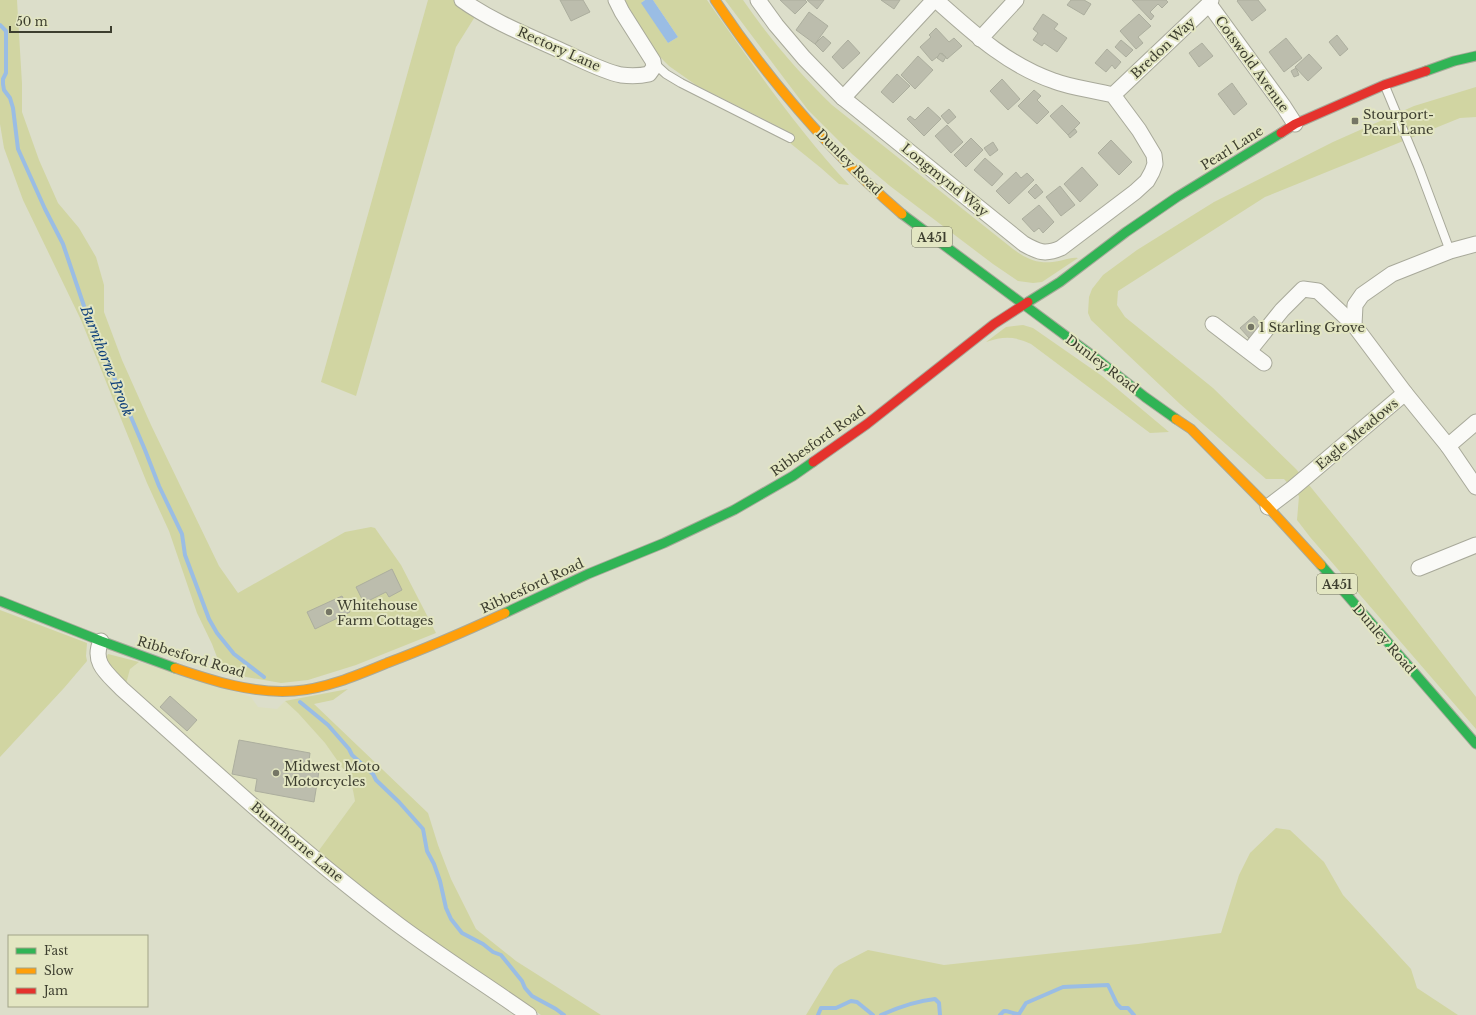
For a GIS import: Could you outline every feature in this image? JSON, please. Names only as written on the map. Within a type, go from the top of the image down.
[{"type":"main road","name":"Dunley Road","points":[[715,0],[738,34],[789,99],[836,152],[870,186],[913,223],[1097,359],[1145,397],[1191,429],[1268,506],[1476,744]]},
{"type":"main road","name":"Pearl Lane","points":[[1024,305],[1060,282],[1177,196],[1295,124],[1384,85],[1454,61],[1476,56]]},
{"type":"main road","name":"Ribbesford Road","points":[[0,601],[101,641],[212,680],[240,687],[284,692],[310,689],[355,676],[454,638],[588,574],[664,543],[734,510],[806,468],[866,424],[994,324],[1024,305]]},
{"type":"street","name":"Rectory Lane","points":[[462,0],[524,34],[613,73],[633,76],[649,74],[654,67],[653,62]]},
{"type":"street","points":[[616,0],[653,62]]},
{"type":"street","name":"Longmynd Way","points":[[758,0],[776,25],[804,58],[843,98],[1024,244],[1042,252],[1051,252],[1061,248],[1135,192],[1147,181],[1152,172],[1155,164],[1154,155],[1139,130],[1113,95]]},
{"type":"street","points":[[843,98],[935,0],[980,38],[1020,67],[1054,81],[1113,95]]},
{"type":"street","points":[[980,38],[1016,0]]},
{"type":"street","name":"Bredon Way","points":[[1113,95],[1210,2]]},
{"type":"street","name":"Cotswold Avenue","points":[[1210,2],[1284,106],[1295,124]]},
{"type":"street","points":[[1354,325],[1355,305],[1362,295],[1392,274],[1450,251],[1476,244]]},
{"type":"street","name":"Eagle Meadows","points":[[1249,351],[1282,310],[1303,290],[1318,291],[1354,325],[1405,393],[1293,488],[1268,506]]},
{"type":"street","points":[[1213,324],[1264,363]]},
{"type":"street","points":[[1405,393],[1448,446],[1476,487]]},
{"type":"street","points":[[1448,446],[1476,422]]},
{"type":"street","points":[[1419,568],[1476,545]]},
{"type":"street","name":"Burnthorne Lane","points":[[101,641],[98,647],[98,659],[105,671],[122,689],[259,812],[400,926],[529,1015]]},
{"type":"lane","points":[[653,62],[662,71],[681,83],[790,138]]},
{"type":"lane","points":[[1384,85],[1419,168],[1450,251]]},
{"type":"shaded area","points":[[0,0],[17,0],[22,84],[22,112],[39,160],[58,203],[79,228],[96,257],[104,285],[104,312],[122,360],[151,425],[219,566],[238,593],[345,532],[371,527],[375,528],[401,565],[436,633],[356,665],[308,680],[281,683],[223,673],[212,644],[197,613],[169,531],[147,483],[81,320],[23,200],[4,148],[0,124]]},
{"type":"shaded area","points":[[428,0],[454,0],[476,15],[456,47],[356,396],[321,382]]},
{"type":"shaded area","points":[[625,0],[645,0],[642,2],[668,43],[678,37],[653,0],[707,0],[793,118],[849,185],[839,184],[790,143],[791,133],[696,85],[669,66],[653,50],[636,23]]},
{"type":"shaded area","points":[[725,0],[743,0],[785,55],[832,105],[1013,249],[1029,259],[1040,262],[1052,262],[1070,258],[1078,258],[1042,282],[1033,283],[1018,281],[993,264],[890,186],[852,154],[808,110]]},
{"type":"shaded area","points":[[1476,87],[1476,117],[1460,118],[1265,197],[1118,291],[1117,305],[1125,317],[1213,388],[1296,469],[1362,550],[1476,697],[1476,729],[1310,537],[1297,520],[1299,496],[1284,479],[1266,479],[1180,404],[1091,320],[1088,313],[1089,297],[1092,289],[1103,275],[1137,250],[1214,202],[1333,142],[1414,106]]},
{"type":"shaded area","points":[[1023,325],[1033,328],[1102,376],[1169,432],[1150,433],[1031,344],[1014,338],[1004,338],[986,342],[1006,327]]},
{"type":"shaded area","points":[[0,610],[87,643],[87,661],[0,757]]},
{"type":"shaded area","points":[[108,654],[139,662],[130,669],[126,684],[111,669],[106,658]]},
{"type":"shaded area","points":[[139,662],[251,697],[258,707],[277,709],[285,701],[298,713],[325,743],[351,779],[355,801],[317,853],[126,684],[130,669]]},
{"type":"shaded area","points":[[348,689],[333,700],[314,704],[428,813],[451,879],[476,929],[516,961],[601,1015],[541,1015],[397,916],[317,853],[355,801],[351,780],[325,743],[285,701]]},
{"type":"shaded area","points":[[1276,828],[1290,830],[1324,862],[1343,895],[1411,969],[1417,988],[1458,1015],[806,1015],[834,969],[868,950],[944,965],[1138,944],[1221,933],[1239,875],[1250,853]]},
{"type":"water","points":[[645,0],[653,0],[678,37],[668,43],[641,3]]},
{"type":"building","points":[[560,0],[583,0],[590,12],[571,21]]},
{"type":"building","points":[[780,0],[805,0],[807,2],[795,14]]},
{"type":"building","points":[[807,0],[824,0],[817,9]]},
{"type":"building","points":[[881,0],[900,0],[894,9]]},
{"type":"building","points":[[1071,0],[1084,0],[1091,4],[1084,15],[1067,5]]},
{"type":"building","points":[[1132,0],[1166,0],[1168,2],[1162,8],[1158,4],[1150,12],[1154,16],[1151,20]]},
{"type":"building","points":[[1258,0],[1266,10],[1252,21],[1237,1]]},
{"type":"building","points":[[809,12],[828,26],[815,44],[796,30]]},
{"type":"building","points":[[1043,14],[1058,24],[1054,29],[1067,38],[1057,52],[1044,43],[1042,46],[1033,40],[1038,33],[1033,29]]},
{"type":"building","points":[[1139,14],[1151,26],[1138,37],[1143,43],[1136,49],[1120,31]]},
{"type":"building","points":[[936,28],[949,42],[954,38],[962,46],[947,59],[942,53],[932,61],[920,47],[931,37],[929,35]]},
{"type":"building","points":[[1337,35],[1348,49],[1340,56],[1329,42]]},
{"type":"building","points":[[823,36],[831,43],[823,52],[815,44]]},
{"type":"building","points":[[1286,38],[1302,58],[1284,72],[1269,52]]},
{"type":"building","points":[[848,40],[860,53],[843,69],[832,57]]},
{"type":"building","points":[[1121,40],[1133,50],[1126,57],[1115,47]]},
{"type":"building","points":[[1202,43],[1213,56],[1199,67],[1189,53]]},
{"type":"building","points":[[1107,49],[1121,62],[1115,69],[1112,65],[1106,72],[1095,63]]},
{"type":"building","points":[[940,53],[946,57],[943,62],[937,58]]},
{"type":"building","points":[[1309,54],[1322,68],[1308,81],[1295,67]]},
{"type":"building","points":[[918,56],[933,70],[915,89],[901,75]]},
{"type":"building","points":[[1296,68],[1299,75],[1294,77],[1291,71]]},
{"type":"building","points":[[897,74],[910,86],[893,103],[881,92]]},
{"type":"building","points":[[1002,79],[1020,99],[1008,110],[990,91]]},
{"type":"building","points":[[1232,83],[1247,104],[1234,115],[1218,94]]},
{"type":"building","points":[[1034,90],[1041,96],[1037,100],[1049,112],[1037,124],[1018,106]]},
{"type":"building","points":[[1062,105],[1080,123],[1068,135],[1050,116]]},
{"type":"building","points":[[928,107],[941,119],[924,136],[907,119],[910,116],[915,120]]},
{"type":"building","points":[[949,109],[956,117],[948,124],[941,116]]},
{"type":"building","points":[[947,125],[963,142],[951,153],[935,136]]},
{"type":"building","points":[[1075,129],[1077,132],[1070,138],[1068,135]]},
{"type":"building","points":[[971,138],[983,150],[966,167],[954,155]]},
{"type":"building","points":[[1111,140],[1132,162],[1119,175],[1098,153]]},
{"type":"building","points":[[993,142],[998,150],[990,156],[984,148]]},
{"type":"building","points":[[985,158],[1003,174],[992,186],[974,170]]},
{"type":"building","points":[[1082,167],[1098,185],[1080,202],[1064,184]]},
{"type":"building","points":[[1016,172],[1021,178],[1027,173],[1034,180],[1009,204],[996,191]]},
{"type":"building","points":[[1036,184],[1043,192],[1035,199],[1028,192]]},
{"type":"building","points":[[1060,186],[1075,205],[1061,216],[1046,197]]},
{"type":"building","points":[[1039,205],[1054,222],[1043,233],[1039,228],[1034,232],[1022,219]]},
{"type":"building","name":"1 Starling Grove","points":[[1254,316],[1262,325],[1249,338],[1240,328]]},
{"type":"building","points":[[392,569],[402,590],[389,597],[386,592],[364,603],[356,587]]},
{"type":"building","name":"Whitehouse Farm Cottages","points":[[342,596],[350,612],[315,629],[307,612]]},
{"type":"building","points":[[170,696],[197,720],[187,731],[160,707]]},
{"type":"building","name":"Midwest Moto Motorcycles","points":[[239,740],[310,753],[308,769],[319,771],[314,802],[255,791],[257,779],[232,774]]},
{"type":"waterway","name":"Burnthorne Brook","points":[[0,25],[6,31],[6,73],[3,79],[3,84],[4,90],[10,98],[13,108],[18,149],[45,209],[63,244],[85,309],[159,486],[182,534],[185,555],[209,619],[217,633],[234,654],[264,677]]},
{"type":"waterway","name":"Burnthorne Brook","points":[[300,702],[328,725],[349,749],[352,755],[373,774],[376,780],[399,802],[423,829],[427,851],[434,864],[440,881],[446,908],[451,919],[462,933],[483,944],[493,952],[501,955],[532,996],[564,1015]]},
{"type":"waterway","name":"Burnthorne Brook","points":[[1000,1015],[1004,1011],[1019,1014],[1026,1003],[1063,987],[1108,985],[1117,1004],[1121,1008],[1128,1008],[1134,1015]]},
{"type":"waterway","name":"Burnthorne Brook","points":[[881,1015],[894,1009],[921,1001],[935,999],[939,1003],[940,1015]]},
{"type":"waterway","name":"Burnthorne Brook","points":[[818,1015],[821,1008],[836,1008],[851,1001],[857,1002],[873,1015]]},
{"type":"traffic: fast","points":[[1426,71],[1454,61],[1476,56]]},
{"type":"traffic: fast","points":[[1028,302],[1060,282],[1126,232],[1177,197],[1281,133]]},
{"type":"traffic: fast","points":[[902,214],[1176,419]]},
{"type":"traffic: fast","points":[[505,613],[588,574],[664,543],[734,510],[793,476],[813,462]]},
{"type":"traffic: fast","points":[[1321,565],[1476,744]]},
{"type":"traffic: fast","points":[[0,601],[101,641],[175,668]]},
{"type":"traffic: slow","points":[[715,0],[756,58],[801,113],[850,166],[902,214]]},
{"type":"traffic: slow","points":[[1176,419],[1191,429],[1268,507],[1321,565]]},
{"type":"traffic: slow","points":[[175,668],[234,686],[279,691],[306,690],[341,681],[365,672],[505,613]]},
{"type":"traffic: jam","points":[[1281,133],[1295,124],[1384,85],[1426,71]]},
{"type":"traffic: jam","points":[[813,462],[867,424],[994,324],[1028,302]]},
{"type":"place","name":"Stourport- Pearl Lane","points":[[1355,121]]},
{"type":"place","name":"1 Starling Grove","points":[[1251,327]]},
{"type":"place","name":"Whitehouse Farm Cottages","points":[[329,612]]},
{"type":"place","name":"Midwest Moto Motorcycles","points":[[276,773]]}]
